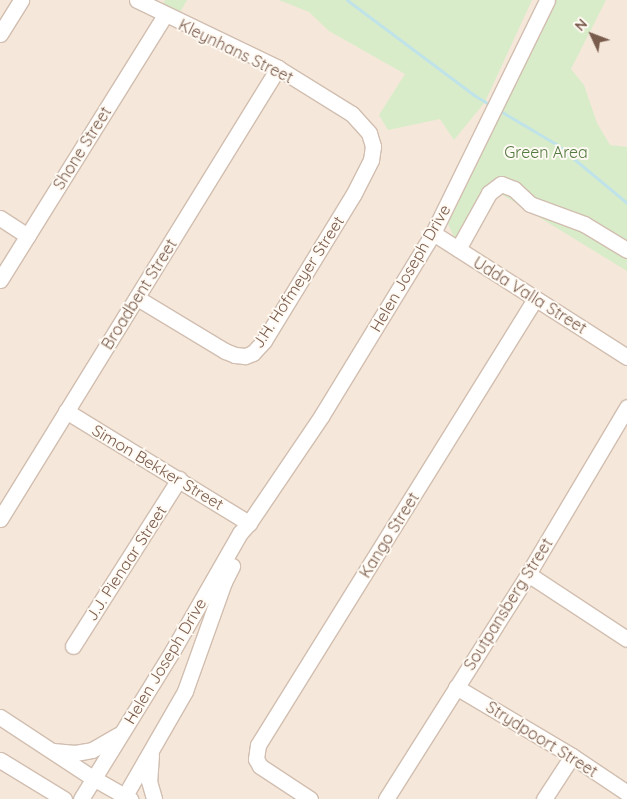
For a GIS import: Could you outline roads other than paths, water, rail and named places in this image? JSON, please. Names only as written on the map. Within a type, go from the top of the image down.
[{"type":"street","points":[[0,34],[21,0]]},
{"type":"street","name":"Kleynhans Street","points":[[137,0],[164,15],[278,68],[352,114],[368,133],[374,146]]},
{"type":"street","name":"Helen Joseph Drive","points":[[81,799],[124,731],[240,533],[250,524],[322,415],[432,233],[547,0]]},
{"type":"street","name":"Shone Street","points":[[0,280],[164,15]]},
{"type":"street","name":"Broadbent Street","points":[[0,519],[278,68]]},
{"type":"street","name":"J.H. Hofmeyer Street","points":[[137,298],[225,351],[235,355],[253,353],[260,348],[353,195],[371,160],[374,146]]},
{"type":"street","points":[[458,250],[489,193],[501,184],[514,189],[530,204],[584,224],[627,250]]},
{"type":"street","points":[[0,218],[28,236]]},
{"type":"street","name":"Udda Valla Street","points":[[432,233],[627,357]]},
{"type":"street","name":"Kango Street","points":[[310,799],[266,771],[256,758],[258,745],[535,299]]},
{"type":"street","name":"Soutpansberg Street","points":[[386,799],[528,574],[627,407]]},
{"type":"street","name":"Simon Bekker Street","points":[[66,411],[250,524]]},
{"type":"street","name":"J.J. Pienaar Street","points":[[73,646],[179,479]]},
{"type":"street","name":"Helen Joseph Drive","points":[[126,798],[192,675],[224,582],[248,533],[250,524]]},
{"type":"street","points":[[528,574],[627,639]]},
{"type":"street","name":"Strydpoort Street","points":[[456,687],[572,756],[627,794]]},
{"type":"street","points":[[0,717],[126,798]]},
{"type":"street","points":[[49,750],[75,753],[92,750],[124,731]]},
{"type":"street","points":[[154,747],[148,771],[154,799]]},
{"type":"street","points":[[544,799],[572,756]]},
{"type":"street","points":[[0,760],[64,799]]},
{"type":"street","points":[[40,785],[48,799]]},
{"type":"waterway","points":[[347,0],[490,105]]},
{"type":"waterway","points":[[497,109],[556,144],[627,203]]},
{"type":"park label","name":"Green Area","points":[[546,152]]}]
